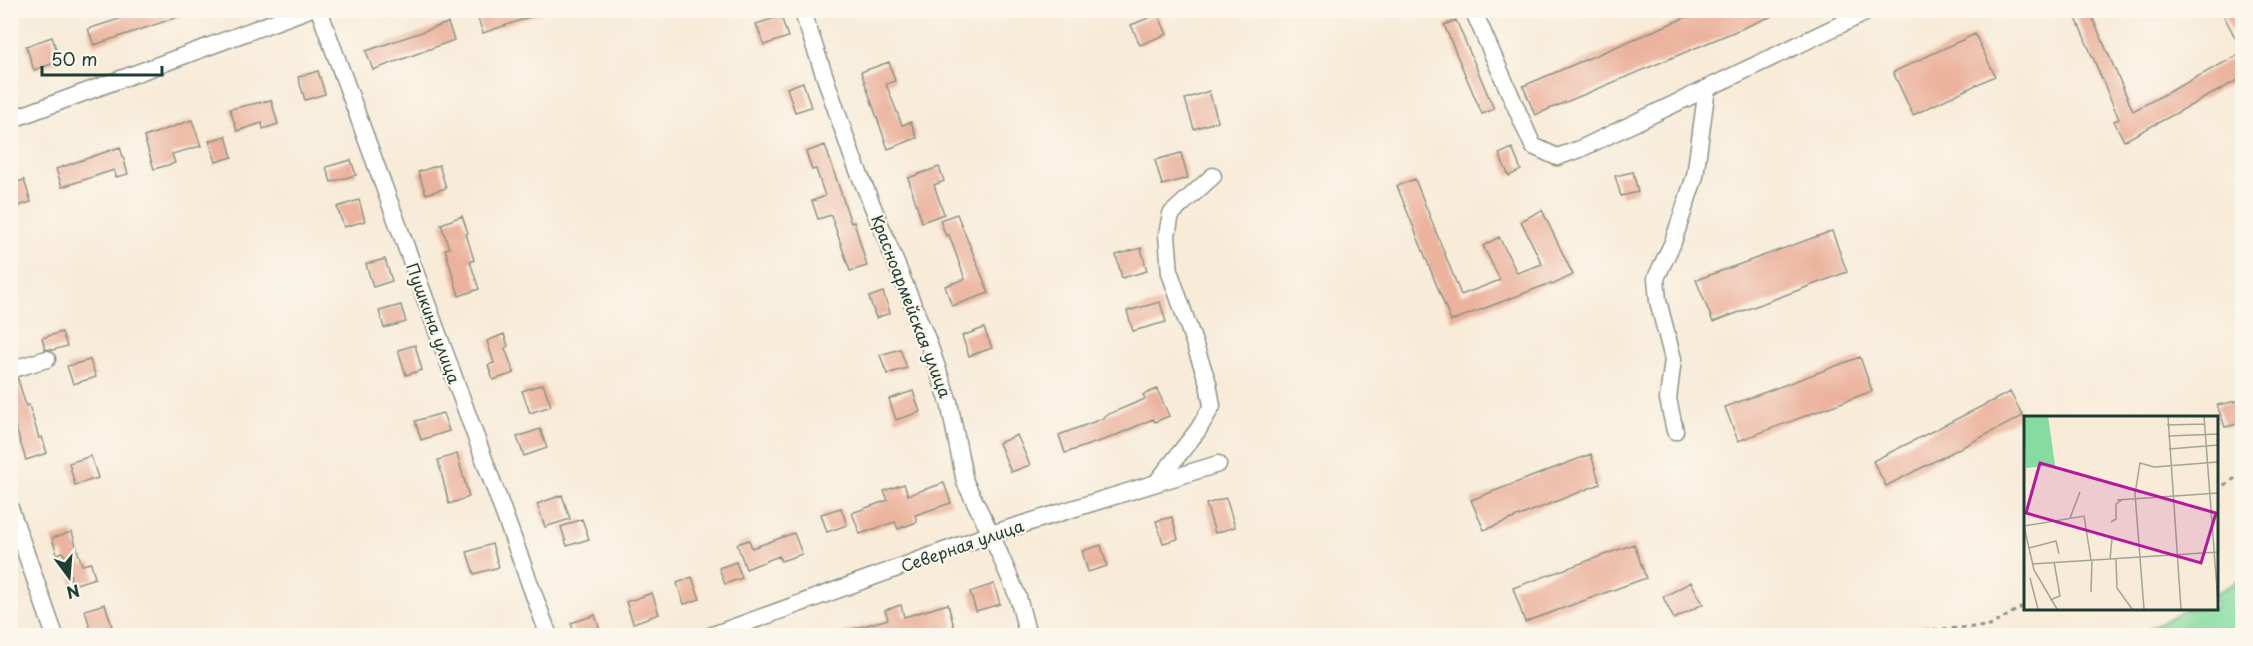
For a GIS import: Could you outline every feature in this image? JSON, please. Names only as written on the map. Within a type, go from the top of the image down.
[{"type":"street","points":[[10,120],[307,10]]},
{"type":"street","name":"Пушкина улица","points":[[319,10],[549,636]]},
{"type":"street","name":"Красноармейская улица","points":[[802,10],[852,156],[927,339],[949,402],[965,482],[991,534],[1018,597],[1028,636]]},
{"type":"street","points":[[1473,10],[1533,146],[1557,157],[1580,149],[1870,10]]},
{"type":"street","points":[[1675,431],[1668,399],[1673,359],[1658,301],[1656,278],[1673,242],[1695,176],[1707,88]]},
{"type":"street","points":[[1157,482],[1198,430],[1212,406],[1208,383],[1170,273],[1167,235],[1171,214],[1213,176]]},
{"type":"street","points":[[10,370],[47,359]]},
{"type":"street","name":"Северная улица","points":[[710,636],[991,534],[1218,464]]},
{"type":"street","points":[[10,508],[55,636]]},
{"type":"path","points":[[2217,489],[2242,474]]},
{"type":"path","points":[[1835,636],[1990,626],[2024,606]]},
{"type":"green space","points":[[2242,579],[2242,635],[2137,635],[2185,610],[2217,610],[2217,592]]},
{"type":"building","points":[[147,10],[190,10],[190,13],[94,45],[88,29]]},
{"type":"building","points":[[475,10],[542,10],[542,13],[483,33]]},
{"type":"building","points":[[1703,10],[1784,11],[1535,115],[1523,86]]},
{"type":"building","points":[[2221,10],[2242,10],[2242,51]]},
{"type":"building","points":[[2090,12],[2133,111],[2242,53],[2242,78],[2124,141],[2114,121],[2119,119],[2076,18]]},
{"type":"building","points":[[1158,14],[1167,34],[1140,45],[1131,25]]},
{"type":"building","points":[[781,16],[788,37],[764,45],[756,24]]},
{"type":"building","points":[[1456,20],[1494,109],[1482,114],[1444,25]]},
{"type":"building","points":[[448,23],[454,40],[373,70],[366,51]]},
{"type":"building","points":[[1975,34],[1995,76],[1913,115],[1893,72]]},
{"type":"building","points":[[52,37],[60,61],[34,70],[26,46]]},
{"type":"building","points":[[889,62],[895,81],[886,84],[902,125],[911,122],[917,138],[888,149],[861,72]]},
{"type":"building","points":[[318,71],[325,94],[305,100],[298,77]]},
{"type":"building","points":[[803,82],[811,107],[795,112],[787,88]]},
{"type":"building","points":[[1209,91],[1218,121],[1194,129],[1185,99]]},
{"type":"building","points":[[271,100],[278,124],[263,129],[262,123],[237,131],[230,109]]},
{"type":"building","points":[[192,120],[201,146],[172,154],[175,163],[154,169],[144,137]]},
{"type":"building","points":[[226,136],[232,157],[216,162],[209,141]]},
{"type":"building","points":[[825,145],[851,223],[854,222],[867,266],[850,271],[831,215],[818,219],[812,201],[825,196],[816,169],[812,170],[806,152]]},
{"type":"building","points":[[120,147],[128,174],[116,177],[114,170],[62,187],[56,169]]},
{"type":"building","points":[[1512,148],[1521,170],[1509,176],[1499,154]]},
{"type":"building","points":[[1181,153],[1188,178],[1162,185],[1155,160]]},
{"type":"building","points":[[351,160],[356,175],[331,182],[326,167]]},
{"type":"building","points":[[439,165],[446,188],[426,194],[418,172]]},
{"type":"building","points":[[939,167],[944,181],[934,185],[944,214],[922,222],[908,178]]},
{"type":"building","points":[[1633,172],[1638,192],[1621,196],[1615,176]]},
{"type":"building","points":[[1415,179],[1461,295],[1500,280],[1483,246],[1499,237],[1517,273],[1542,264],[1521,221],[1542,210],[1573,275],[1552,285],[1551,283],[1451,321],[1397,186]]},
{"type":"building","points":[[24,180],[31,202],[10,209],[10,184]]},
{"type":"building","points":[[359,200],[365,221],[344,227],[337,207]]},
{"type":"building","points":[[957,214],[989,293],[952,306],[945,286],[965,279],[949,235],[946,236],[940,220]]},
{"type":"building","points":[[462,216],[474,260],[470,262],[479,289],[459,296],[445,249],[449,248],[441,224]]},
{"type":"building","points":[[1832,231],[1847,272],[1713,322],[1696,280]]},
{"type":"building","points":[[1141,248],[1147,271],[1122,278],[1116,255]]},
{"type":"building","points":[[385,259],[392,281],[373,287],[366,264]]},
{"type":"building","points":[[883,292],[890,313],[876,318],[869,297]]},
{"type":"building","points":[[1160,302],[1166,322],[1133,331],[1127,311]]},
{"type":"building","points":[[401,305],[406,322],[384,328],[379,311]]},
{"type":"building","points":[[984,328],[992,348],[969,356],[962,336]]},
{"type":"building","points":[[62,332],[67,346],[53,350],[45,349],[42,338]]},
{"type":"building","points":[[504,334],[508,346],[505,348],[514,373],[493,380],[488,365],[494,363],[487,341]]},
{"type":"building","points":[[415,345],[422,370],[406,375],[398,350]]},
{"type":"building","points":[[900,349],[907,368],[887,374],[880,355]]},
{"type":"building","points":[[1860,357],[1872,391],[1738,441],[1725,407]]},
{"type":"building","points":[[90,360],[96,377],[73,384],[67,366]]},
{"type":"building","points":[[18,379],[26,406],[29,405],[39,438],[42,437],[47,453],[26,460],[10,410],[10,380]]},
{"type":"building","points":[[543,384],[551,406],[530,413],[522,391]]},
{"type":"building","points":[[1157,389],[1169,416],[1155,422],[1153,419],[1112,437],[1065,453],[1059,435],[1145,399],[1143,395]]},
{"type":"building","points":[[913,391],[920,412],[896,420],[889,399]]},
{"type":"building","points":[[2010,392],[2023,416],[1886,486],[1873,461]]},
{"type":"building","points":[[2242,400],[2242,423],[2225,427],[2217,405]]},
{"type":"building","points":[[443,413],[449,431],[421,440],[415,421]]},
{"type":"building","points":[[540,429],[547,448],[524,456],[517,437]]},
{"type":"building","points":[[1017,435],[1030,465],[1011,472],[999,443]]},
{"type":"building","points":[[457,454],[469,497],[449,504],[438,460]]},
{"type":"building","points":[[1591,454],[1600,484],[1484,530],[1471,500]]},
{"type":"building","points":[[91,456],[98,478],[75,485],[69,463]]},
{"type":"building","points":[[944,483],[951,503],[915,515],[917,522],[898,529],[895,522],[860,534],[852,513],[888,500],[884,491],[904,484],[908,495]]},
{"type":"building","points":[[562,495],[570,519],[545,527],[537,504]]},
{"type":"building","points":[[1226,498],[1235,527],[1215,533],[1206,504]]},
{"type":"building","points":[[841,508],[847,525],[827,532],[821,514]]},
{"type":"building","points":[[1172,517],[1178,539],[1163,543],[1156,521]]},
{"type":"building","points":[[582,519],[589,539],[567,546],[561,527]]},
{"type":"building","points":[[72,532],[82,565],[91,563],[95,578],[73,585],[63,552],[57,554],[52,538]]},
{"type":"building","points":[[794,533],[802,554],[781,561],[779,556],[746,569],[737,544],[749,540],[752,548]]},
{"type":"building","points":[[492,544],[499,567],[474,574],[467,552]]},
{"type":"building","points":[[1634,544],[1646,578],[1525,622],[1513,588]]},
{"type":"building","points":[[1101,545],[1107,566],[1088,572],[1082,551]]},
{"type":"building","points":[[736,562],[742,578],[725,584],[719,568]]},
{"type":"building","points":[[692,577],[700,599],[684,604],[677,583]]},
{"type":"building","points":[[1691,582],[1703,604],[1674,619],[1663,597]]},
{"type":"building","points":[[994,584],[1000,604],[976,611],[970,592]]},
{"type":"building","points":[[652,593],[659,614],[633,623],[626,602]]},
{"type":"building","points":[[105,604],[112,626],[91,632],[85,610]]},
{"type":"building","points":[[948,604],[954,627],[927,636],[843,636],[843,632],[888,619],[885,610],[901,605],[904,617]]},
{"type":"building","points":[[595,615],[602,636],[575,636],[571,623]]}]
